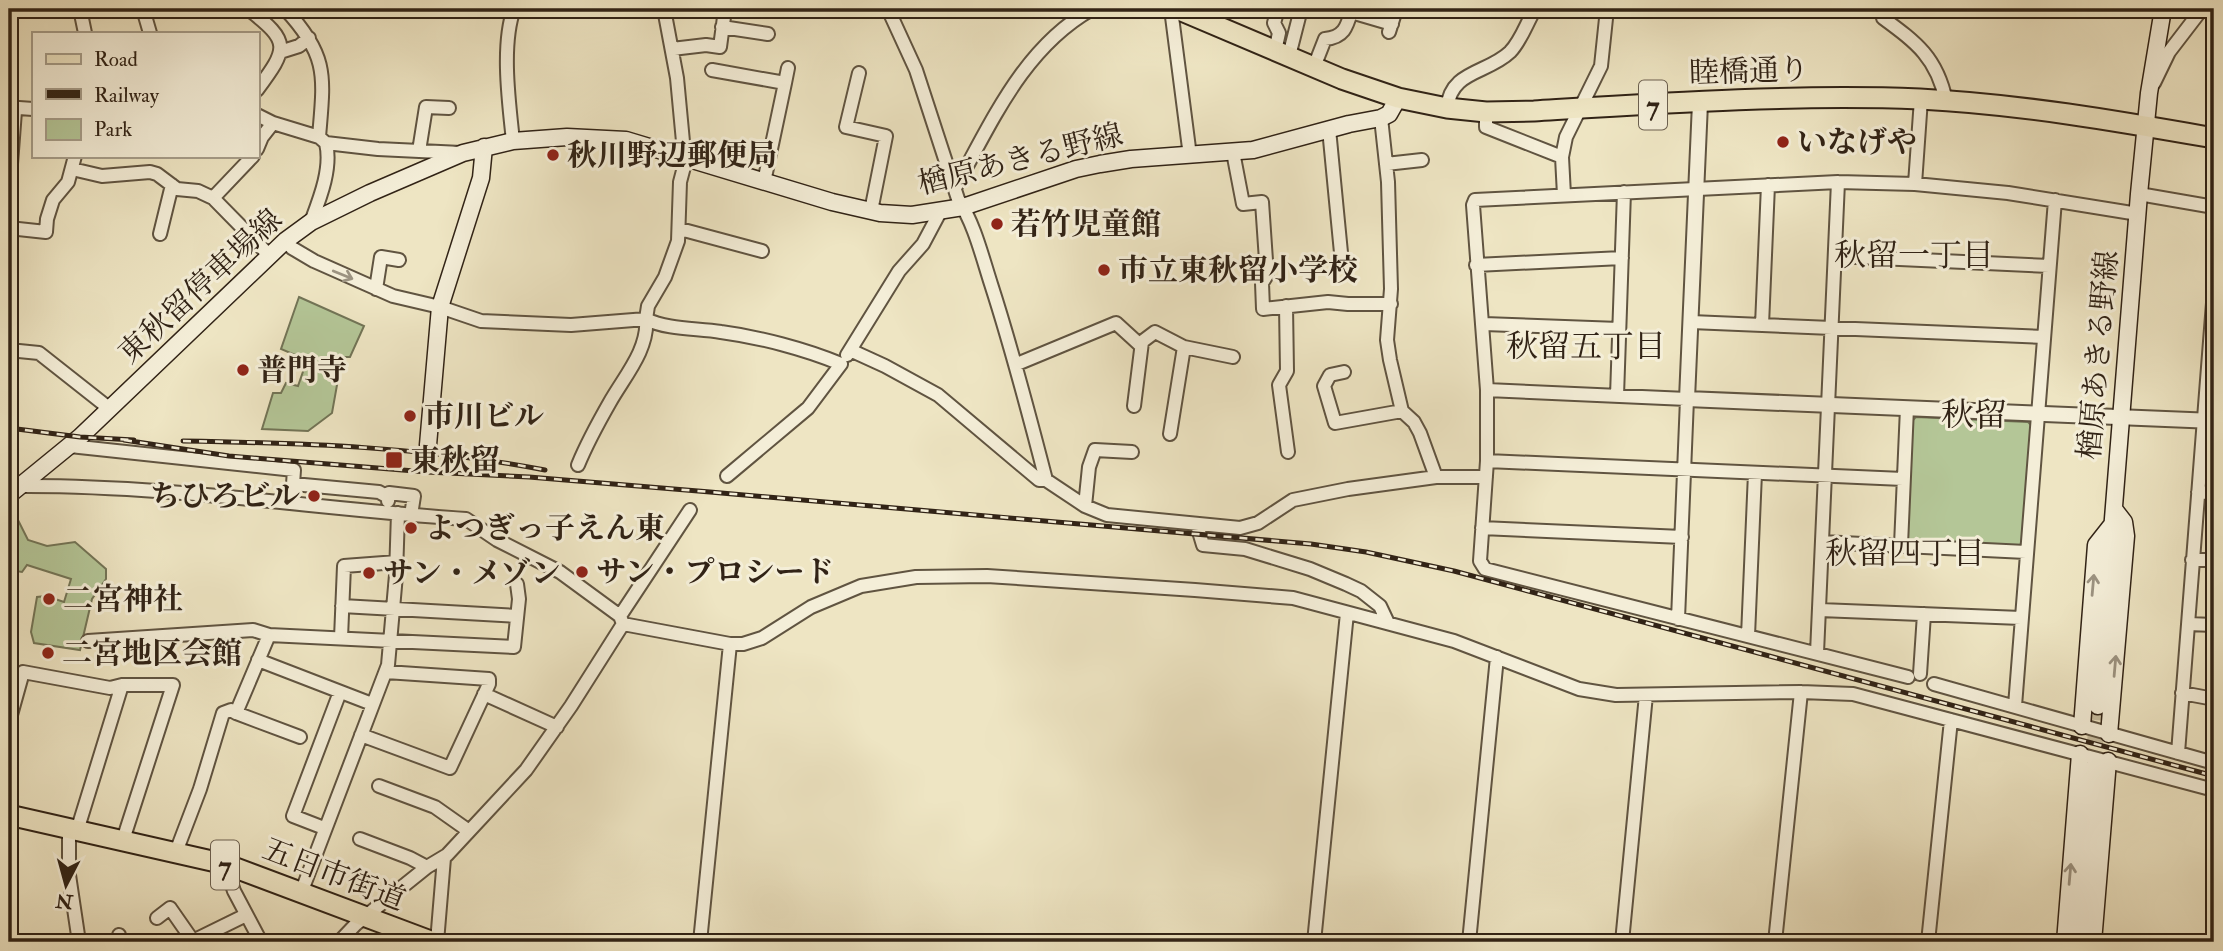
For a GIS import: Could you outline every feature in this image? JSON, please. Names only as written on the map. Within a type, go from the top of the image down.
[{"type":"main road","name":"睦橋通り","points":[[1177,9],[1314,67],[1398,98],[1447,108],[1486,111],[1819,97],[1920,99],[2041,110],[2214,138]]},
{"type":"main road","name":"楢原あきる野線","points":[[2098,706],[2139,194],[2149,93],[2162,9]]},
{"type":"main road","points":[[1381,118],[1389,114],[1398,98]]},
{"type":"main road","name":"楢原あきる野線","points":[[484,147],[513,141],[567,137],[626,140],[871,211],[912,215],[963,207],[1076,169],[1130,159],[1253,150],[1381,118]]},
{"type":"main road","points":[[428,445],[440,307],[481,178],[484,147]]},
{"type":"main road","name":"東秋留停車場線","points":[[14,491],[70,446],[268,254],[285,241],[311,222],[370,193],[463,153],[484,147]]},
{"type":"main road","points":[[2109,734],[2126,536],[2123,522],[2114,509]]},
{"type":"main road","points":[[2082,726],[2096,545],[2111,526]]},
{"type":"main road","points":[[2065,942],[2080,754]]},
{"type":"main road","points":[[2079,942],[2100,765]]},
{"type":"main road","points":[[2093,942],[2100,765]]},
{"type":"main road","name":"五日市街道","points":[[9,815],[225,864],[435,942]]},
{"type":"street","points":[[80,9],[85,32]]},
{"type":"street","points":[[143,9],[150,32]]},
{"type":"street","points":[[248,9],[276,32],[280,40],[279,60],[259,87]]},
{"type":"street","points":[[513,141],[508,86],[509,29],[514,9]]},
{"type":"street","points":[[578,465],[586,444],[636,360],[643,342],[648,306],[671,261],[680,229],[684,156],[672,49],[664,9]]},
{"type":"street","points":[[888,9],[916,70],[955,188],[981,253],[1017,364],[1046,480]]},
{"type":"street","points":[[955,188],[1028,62],[1074,19],[1092,9]]},
{"type":"street","points":[[1171,9],[1189,156]]},
{"type":"street","points":[[1278,9],[1274,23],[1279,33],[1282,54]]},
{"type":"street","points":[[1282,54],[1301,9]]},
{"type":"street","points":[[1447,108],[1448,95],[1462,78],[1494,64],[1513,50],[1535,9]]},
{"type":"street","points":[[1564,195],[1562,157],[1566,137],[1601,66],[1607,9]]},
{"type":"street","points":[[1882,9],[1883,18],[1920,46],[1943,85],[1946,101]]},
{"type":"street","points":[[2149,93],[2169,52],[2202,9]]},
{"type":"street","points":[[291,10],[320,57],[323,140],[327,162],[322,190],[311,222]]},
{"type":"street","points":[[1314,67],[1325,39],[1337,38],[1346,30],[1351,10],[1392,23]]},
{"type":"street","points":[[672,49],[706,45],[720,47],[723,22],[768,34]]},
{"type":"street","points":[[280,52],[299,46],[309,38]]},
{"type":"street","points":[[764,182],[788,68]]},
{"type":"street","points":[[712,69],[785,83]]},
{"type":"street","points":[[859,73],[846,127],[886,136],[871,211]]},
{"type":"street","points":[[1915,184],[1920,99]]},
{"type":"street","points":[[1678,619],[1700,103]]},
{"type":"street","points":[[419,151],[426,107],[449,108]]},
{"type":"street","points":[[9,166],[15,111],[19,108],[32,109]]},
{"type":"street","points":[[1486,111],[1486,127],[1562,157]]},
{"type":"street","points":[[259,117],[323,140],[378,149],[463,153]]},
{"type":"street","points":[[1381,118],[1386,164],[1391,304],[1387,340],[1402,411],[1415,422],[1436,477]]},
{"type":"street","points":[[259,144],[273,123]]},
{"type":"street","points":[[1329,129],[1342,263]]},
{"type":"street","points":[[1233,152],[1243,204],[1262,202],[1267,275],[1262,284],[1263,309],[1328,302],[1391,304]]},
{"type":"street","points":[[214,198],[251,158]]},
{"type":"street","points":[[1386,164],[1422,160]]},
{"type":"street","points":[[9,228],[46,232],[53,200],[68,182],[74,162],[102,176],[150,172],[177,188],[198,191],[214,198],[268,254]]},
{"type":"street","points":[[1817,653],[1838,182]]},
{"type":"street","points":[[1924,614],[1914,676],[1485,569],[1480,561],[1487,461],[1487,390],[1484,324],[1472,205],[1475,200],[1838,182],[1915,184],[2054,200],[2138,214]]},
{"type":"street","points":[[160,234],[172,185]]},
{"type":"street","points":[[1762,325],[1768,185]]},
{"type":"street","points":[[1616,396],[1624,192]]},
{"type":"street","points":[[2139,194],[2214,208]]},
{"type":"street","points":[[2015,706],[2054,200]]},
{"type":"street","points":[[727,476],[808,408],[841,364],[899,271],[923,244],[940,212]]},
{"type":"street","points":[[680,229],[762,251]]},
{"type":"street","points":[[285,241],[314,261],[393,296],[440,307],[481,321],[571,325],[646,319],[685,328],[760,339],[841,364]]},
{"type":"street","points":[[1835,256],[2049,266]]},
{"type":"street","points":[[376,289],[381,257],[399,260]]},
{"type":"street","points":[[1476,265],[1622,258]]},
{"type":"street","points":[[2178,752],[2198,492],[2209,421],[2214,289]]},
{"type":"street","points":[[1286,306],[1287,371],[1279,386],[1288,452]]},
{"type":"street","points":[[1691,322],[2044,337]]},
{"type":"street","points":[[1017,364],[1116,323],[1139,344],[1155,332],[1184,347],[1233,357]]},
{"type":"street","points":[[1484,324],[1619,329]]},
{"type":"street","points":[[1134,406],[1142,342]]},
{"type":"street","points":[[1170,434],[1184,347]]},
{"type":"street","points":[[9,350],[38,353],[110,409]]},
{"type":"street","points":[[850,350],[886,366],[938,396],[1039,480],[1046,480],[1085,506],[1107,515],[1240,528],[1258,523],[1293,500],[1348,489],[1436,477],[1486,477]]},
{"type":"street","points":[[1344,372],[1330,375],[1324,386],[1335,423],[1402,411]]},
{"type":"street","points":[[1487,390],[2209,421]]},
{"type":"street","points":[[1900,545],[1907,408]]},
{"type":"street","points":[[70,446],[295,470],[291,503]]},
{"type":"street","points":[[1085,506],[1089,467],[1095,450],[1132,452]]},
{"type":"street","points":[[1487,461],[1903,479]]},
{"type":"street","points":[[1748,636],[1755,473]]},
{"type":"street","points":[[293,484],[379,492],[388,496],[399,513],[394,609],[386,672],[300,893]]},
{"type":"street","points":[[14,491],[67,486],[466,519],[497,540],[560,572],[622,620],[730,644],[743,644],[762,638],[811,607],[860,586],[916,578],[987,576],[1281,597],[1454,641],[1591,693],[1853,694],[2080,754],[2100,765],[2214,790]]},
{"type":"street","points":[[2198,492],[2214,493]]},
{"type":"street","points":[[388,496],[389,493],[414,496],[399,513]]},
{"type":"street","points":[[339,942],[427,867],[444,858],[526,770],[557,727],[690,510]]},
{"type":"street","points":[[1196,525],[1203,545],[1245,549],[1310,569],[1361,591],[1380,606],[1388,623]]},
{"type":"street","points":[[1482,527],[1682,537]]},
{"type":"street","points":[[1822,541],[2026,552]]},
{"type":"street","points":[[2192,560],[2214,560]]},
{"type":"street","points":[[341,638],[344,566],[397,562]]},
{"type":"street","points":[[88,641],[253,630],[269,635],[514,648],[517,584]]},
{"type":"street","points":[[342,606],[517,616]]},
{"type":"street","points":[[1819,610],[2021,618]]},
{"type":"street","points":[[1314,942],[1347,612]]},
{"type":"street","points":[[2188,624],[2214,625]]},
{"type":"street","points":[[236,713],[269,635]]},
{"type":"street","points":[[700,942],[730,644]]},
{"type":"street","points":[[1469,942],[1497,657]]},
{"type":"street","points":[[258,660],[372,704]]},
{"type":"street","points":[[9,722],[23,672],[110,688],[122,685],[173,685],[123,840]]},
{"type":"street","points":[[361,736],[450,768],[489,679],[386,672]]},
{"type":"street","points":[[1934,684],[2214,763]]},
{"type":"street","points":[[79,942],[69,875],[73,830],[122,685]]},
{"type":"street","points":[[324,828],[293,816],[340,692]]},
{"type":"street","points":[[1775,942],[1801,692]]},
{"type":"street","points":[[2182,693],[2214,699]]},
{"type":"street","points":[[484,694],[557,727]]},
{"type":"street","points":[[1622,942],[1646,695]]},
{"type":"street","points":[[176,852],[200,789],[223,713],[231,710],[300,737]]},
{"type":"street","points":[[1928,942],[1951,720]]},
{"type":"street","points":[[379,786],[435,807],[469,831]]},
{"type":"street","points":[[360,839],[427,867]]},
{"type":"street","points":[[435,942],[444,858]]},
{"type":"street","points":[[225,864],[246,915],[261,942]]},
{"type":"street","points":[[157,918],[170,908],[192,942],[246,915]]},
{"type":"green space","points":[[1891,9],[1933,9],[1920,17],[1909,18],[1893,15]]},
{"type":"green space","points":[[299,297],[364,326],[350,357],[342,357],[332,413],[308,431],[262,429],[273,393],[281,393],[286,383],[298,386],[307,360],[281,349]]},
{"type":"green space","points":[[1916,417],[2028,422],[2033,427],[2024,542],[2018,547],[1910,542],[1905,537],[1911,422]]},
{"type":"green space","name":"二宮神社","points":[[9,516],[18,520],[28,540],[47,546],[75,542],[106,569],[106,579],[92,599],[80,650],[34,643],[31,632],[37,597],[46,596],[64,602],[71,579],[27,565],[22,572],[9,570]]},
{"type":"tunnel","points":[[2093,768],[2098,706]]},
{"type":"railway","points":[[9,428],[80,437],[134,440]]},
{"type":"railway","points":[[124,440],[229,456],[710,492],[1311,544],[1366,552],[1454,571],[2214,776]]},
{"type":"railway","points":[[183,441],[410,451],[545,470]]},
{"type":"place","name":"いなげや","points":[[1783,142]]},
{"type":"place","name":"秋川野辺郵便局","points":[[553,155]]},
{"type":"place","name":"若竹児童館","points":[[997,224]]},
{"type":"place","name":"市立東秋留小学校","points":[[1104,270]]},
{"type":"place","name":"普門寺","points":[[243,370]]},
{"type":"place","name":"市川ビル","points":[[410,416]]},
{"type":"place","name":"東秋留","points":[[394,460]]},
{"type":"place","name":"ちひろビル","points":[[314,496]]},
{"type":"place","name":"よつぎっ⼦えん東","points":[[411,528]]},
{"type":"place","name":"サン・プロシード","points":[[582,572]]},
{"type":"place","name":"サン・メゾン","points":[[369,573]]},
{"type":"place","name":"二宮神社","points":[[49,599]]},
{"type":"place","name":"二宮地区会館","points":[[48,653]]},
{"type":"district","name":"秋留一丁目","points":[[1914,255]]},
{"type":"district","name":"秋留五丁目","points":[[1586,346]]},
{"type":"district","name":"秋留","points":[[1974,414]]},
{"type":"district","name":"秋留四丁目","points":[[1905,553]]}]
